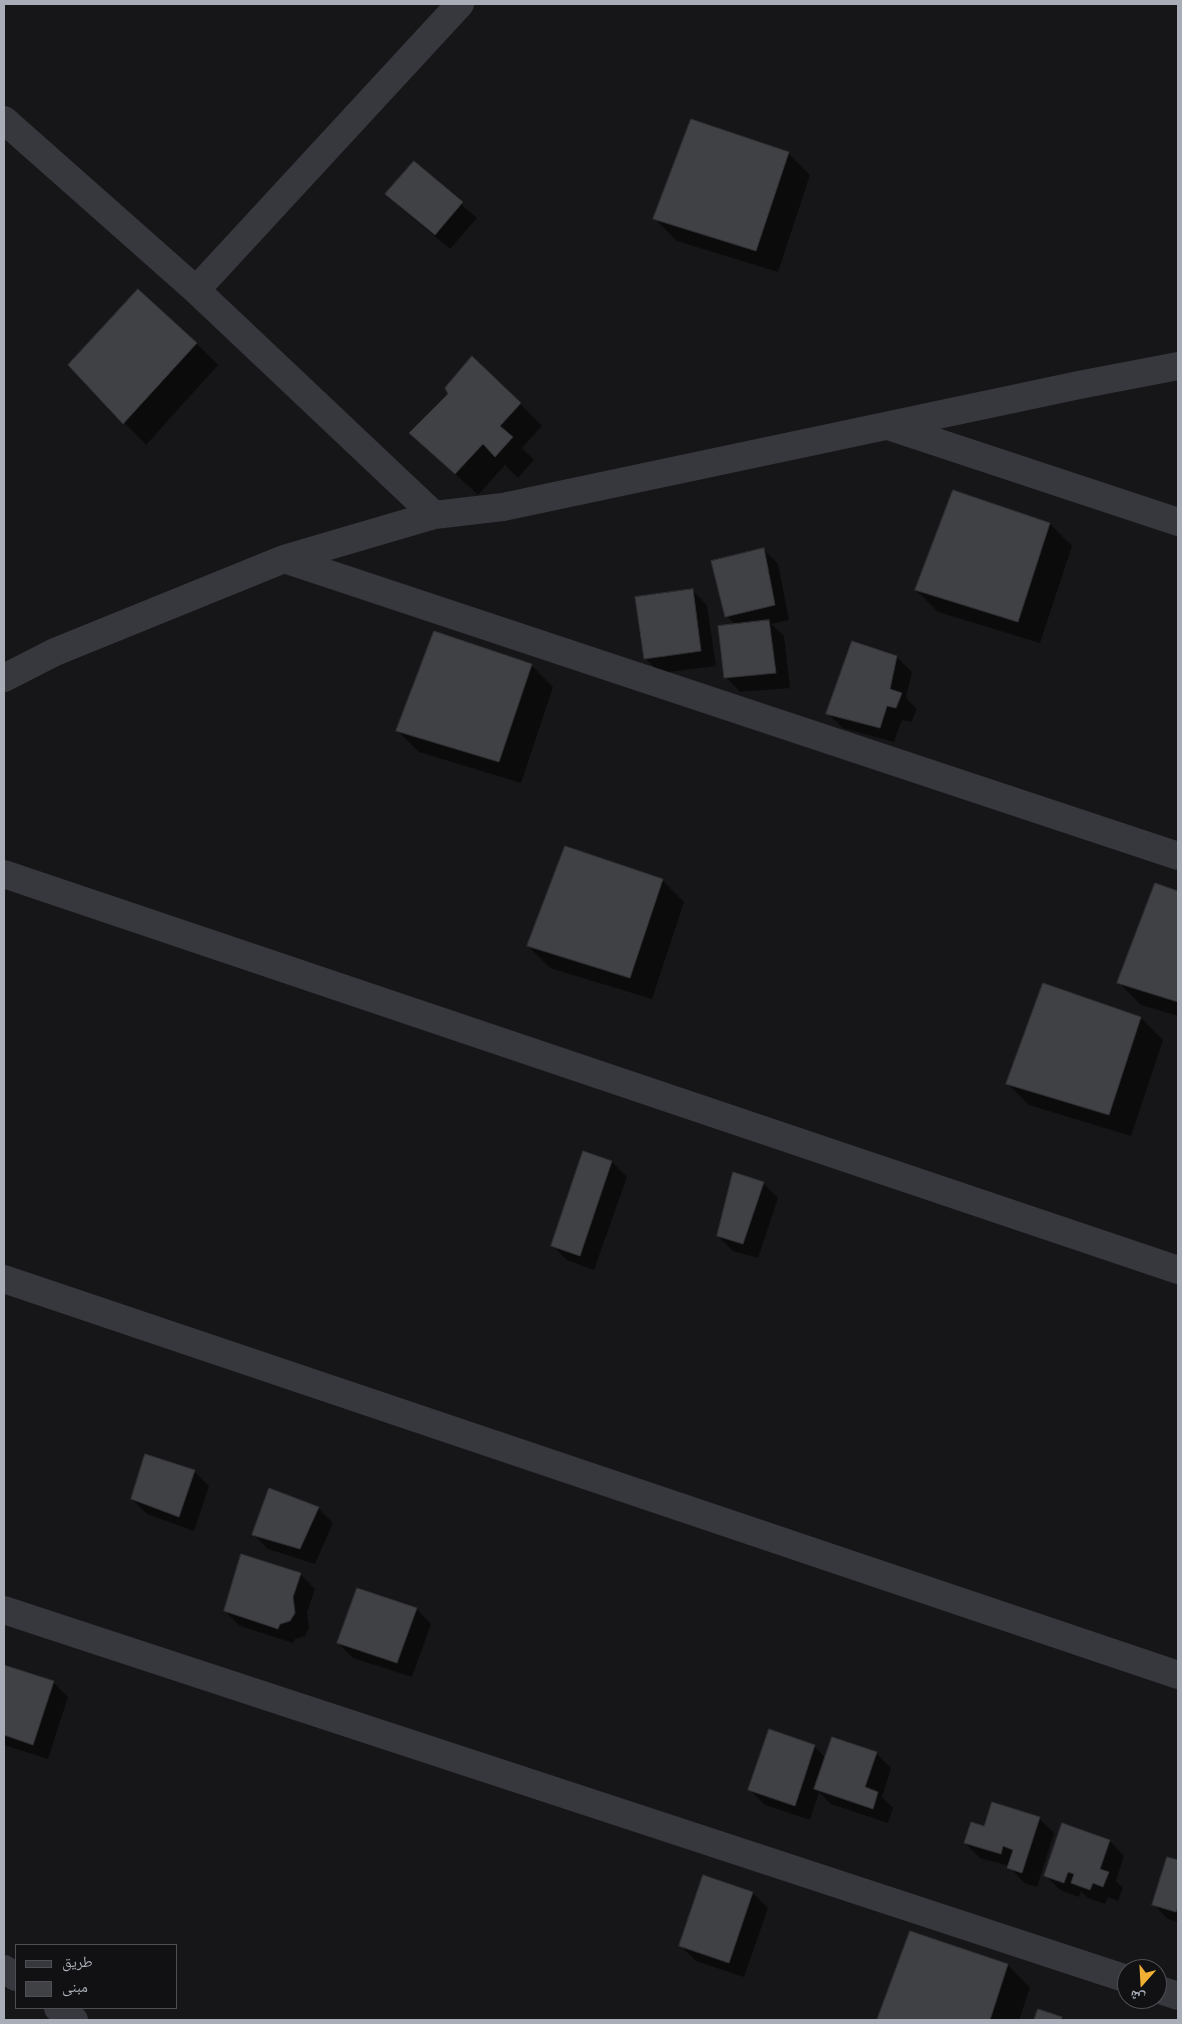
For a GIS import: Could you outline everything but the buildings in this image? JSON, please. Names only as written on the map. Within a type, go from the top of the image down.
[{"type":"street","points":[[196,290],[460,4]]},
{"type":"street","points":[[4,120],[196,290],[434,515]]},
{"type":"street","points":[[4,678],[55,652],[284,559],[434,515],[503,508],[1079,385],[1178,366]]},
{"type":"street","points":[[887,426],[1178,522]]},
{"type":"street","points":[[284,559],[1178,856]]},
{"type":"street","points":[[4,874],[1178,1270]]},
{"type":"street","points":[[4,1279],[1178,1675]]},
{"type":"street","points":[[4,1610],[1117,1977]]},
{"type":"street","points":[[59,2009],[74,2020]]}]
